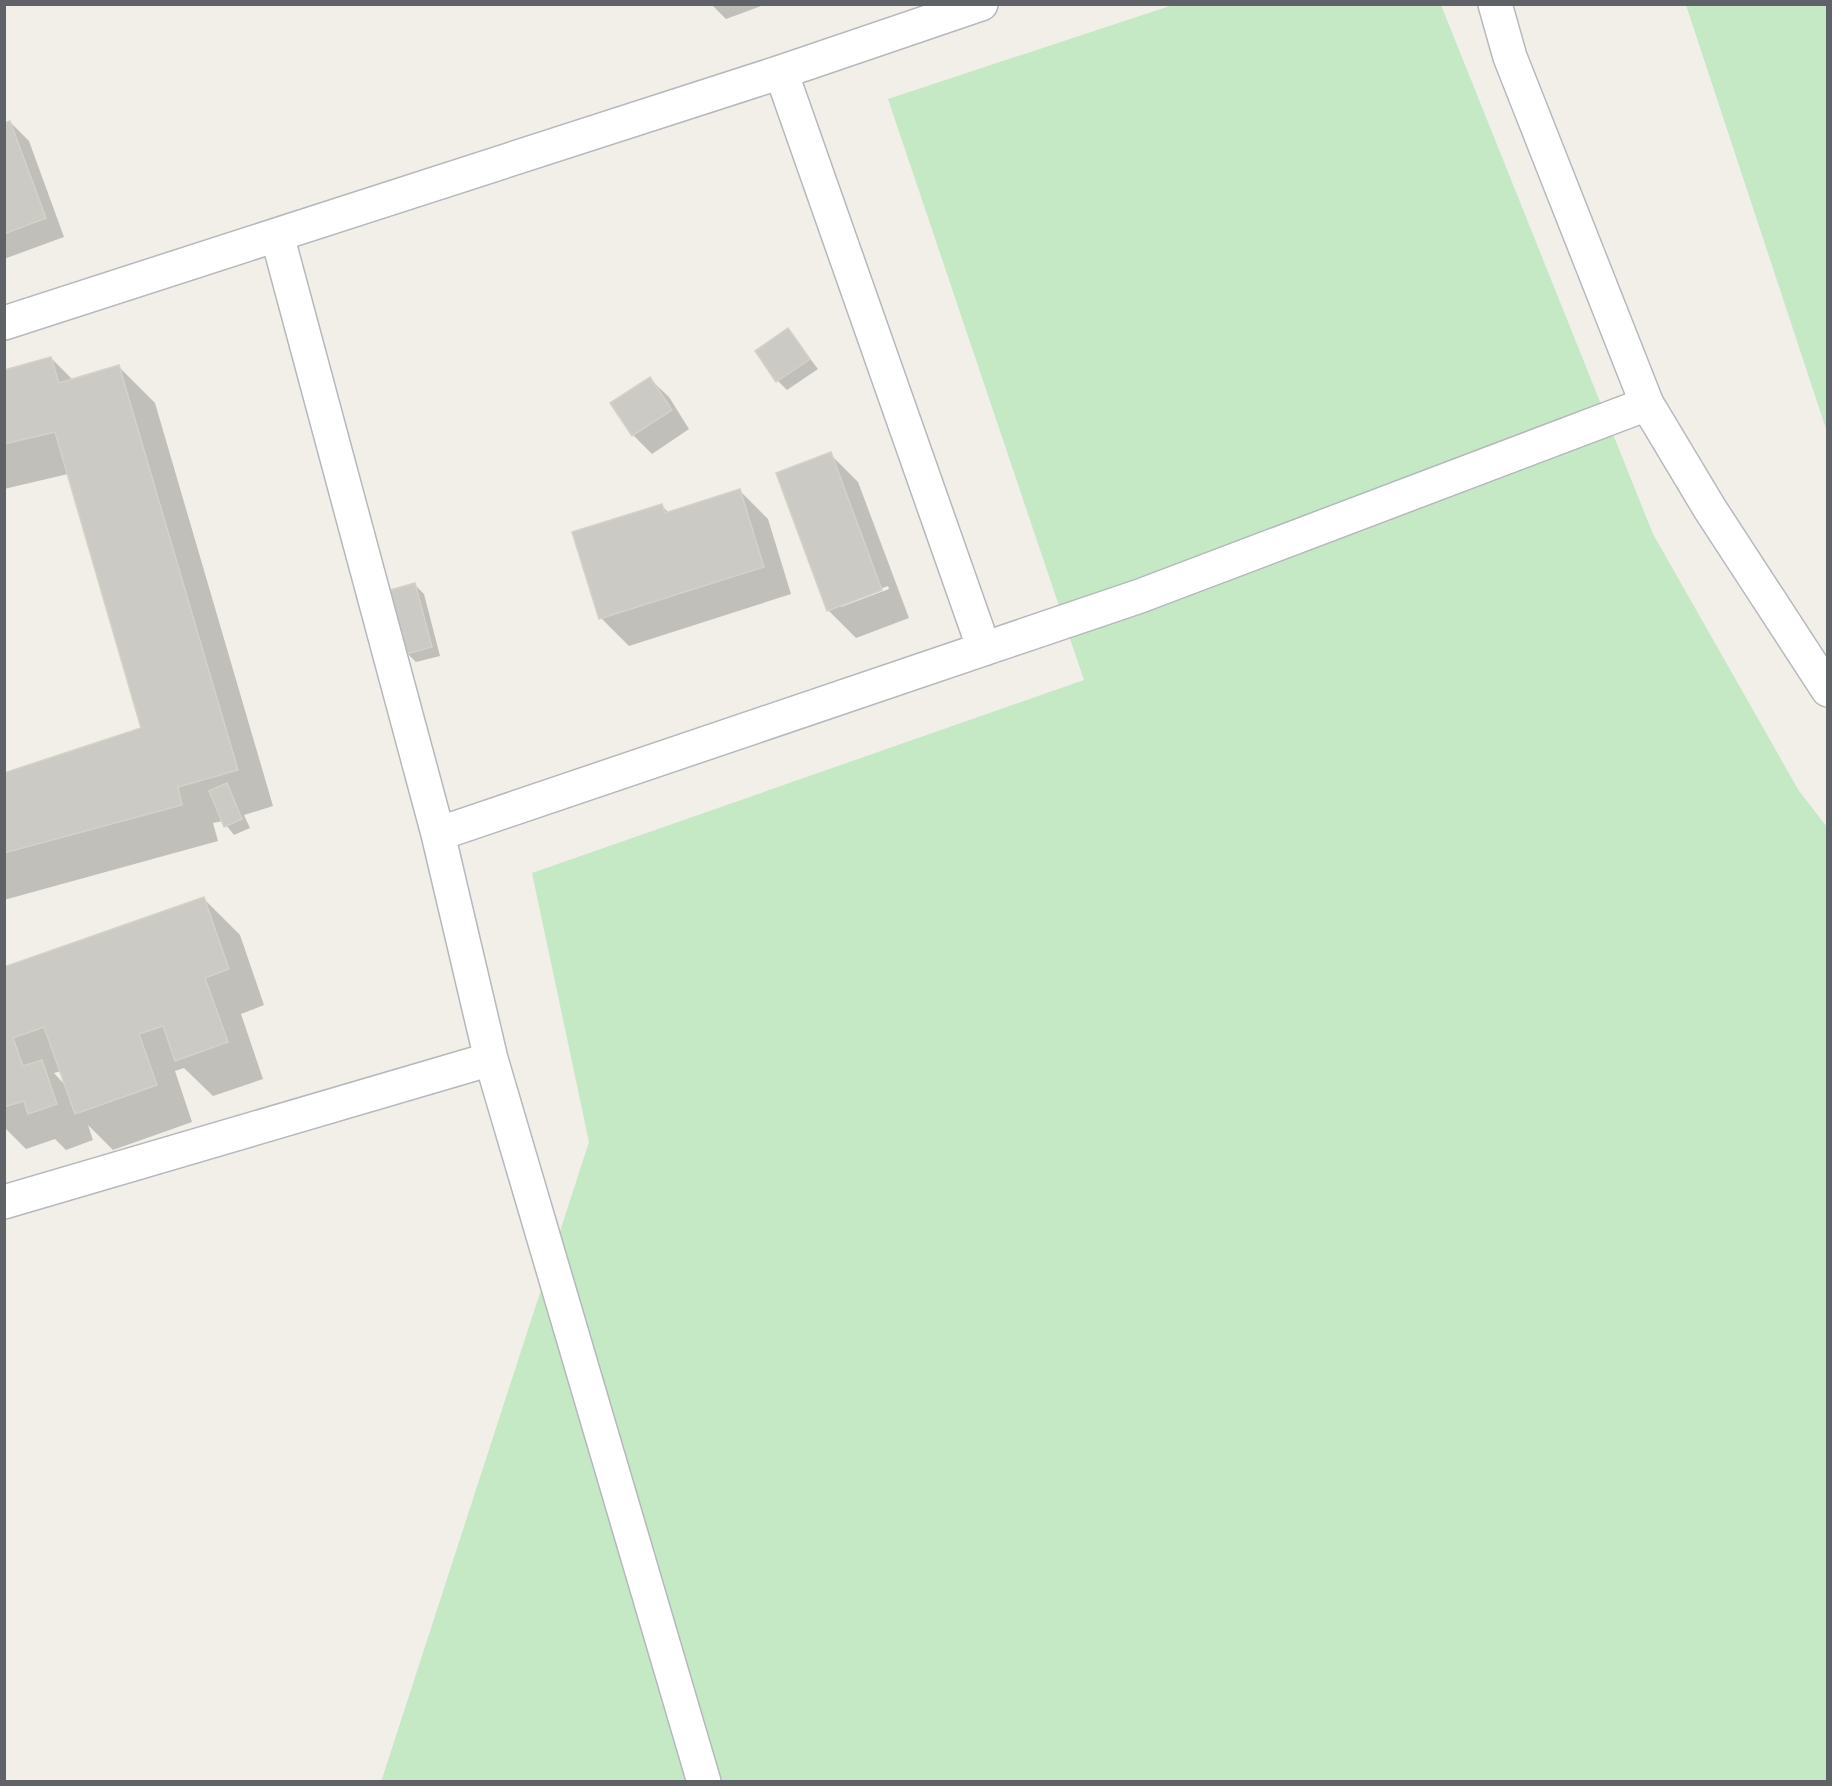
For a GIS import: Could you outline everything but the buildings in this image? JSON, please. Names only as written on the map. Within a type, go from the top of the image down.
[{"type":"street","points":[[4,323],[781,72],[981,4]]},
{"type":"street","points":[[1495,4],[1510,57],[1647,404],[1710,509],[1827,690]]},
{"type":"street","points":[[781,72],[984,649]]},
{"type":"street","points":[[277,235],[438,834],[491,1059],[704,1782]]},
{"type":"street","points":[[438,834],[1140,596],[1647,404]]},
{"type":"street","points":[[4,1202],[491,1059]]},
{"type":"green space","points":[[1173,5],[1441,5],[1653,534],[1799,791],[1827,827],[1827,1781],[381,1782],[589,1142],[532,873],[1084,680],[888,99]]},
{"type":"green space","points":[[1686,5],[1827,5],[1827,432]]}]
